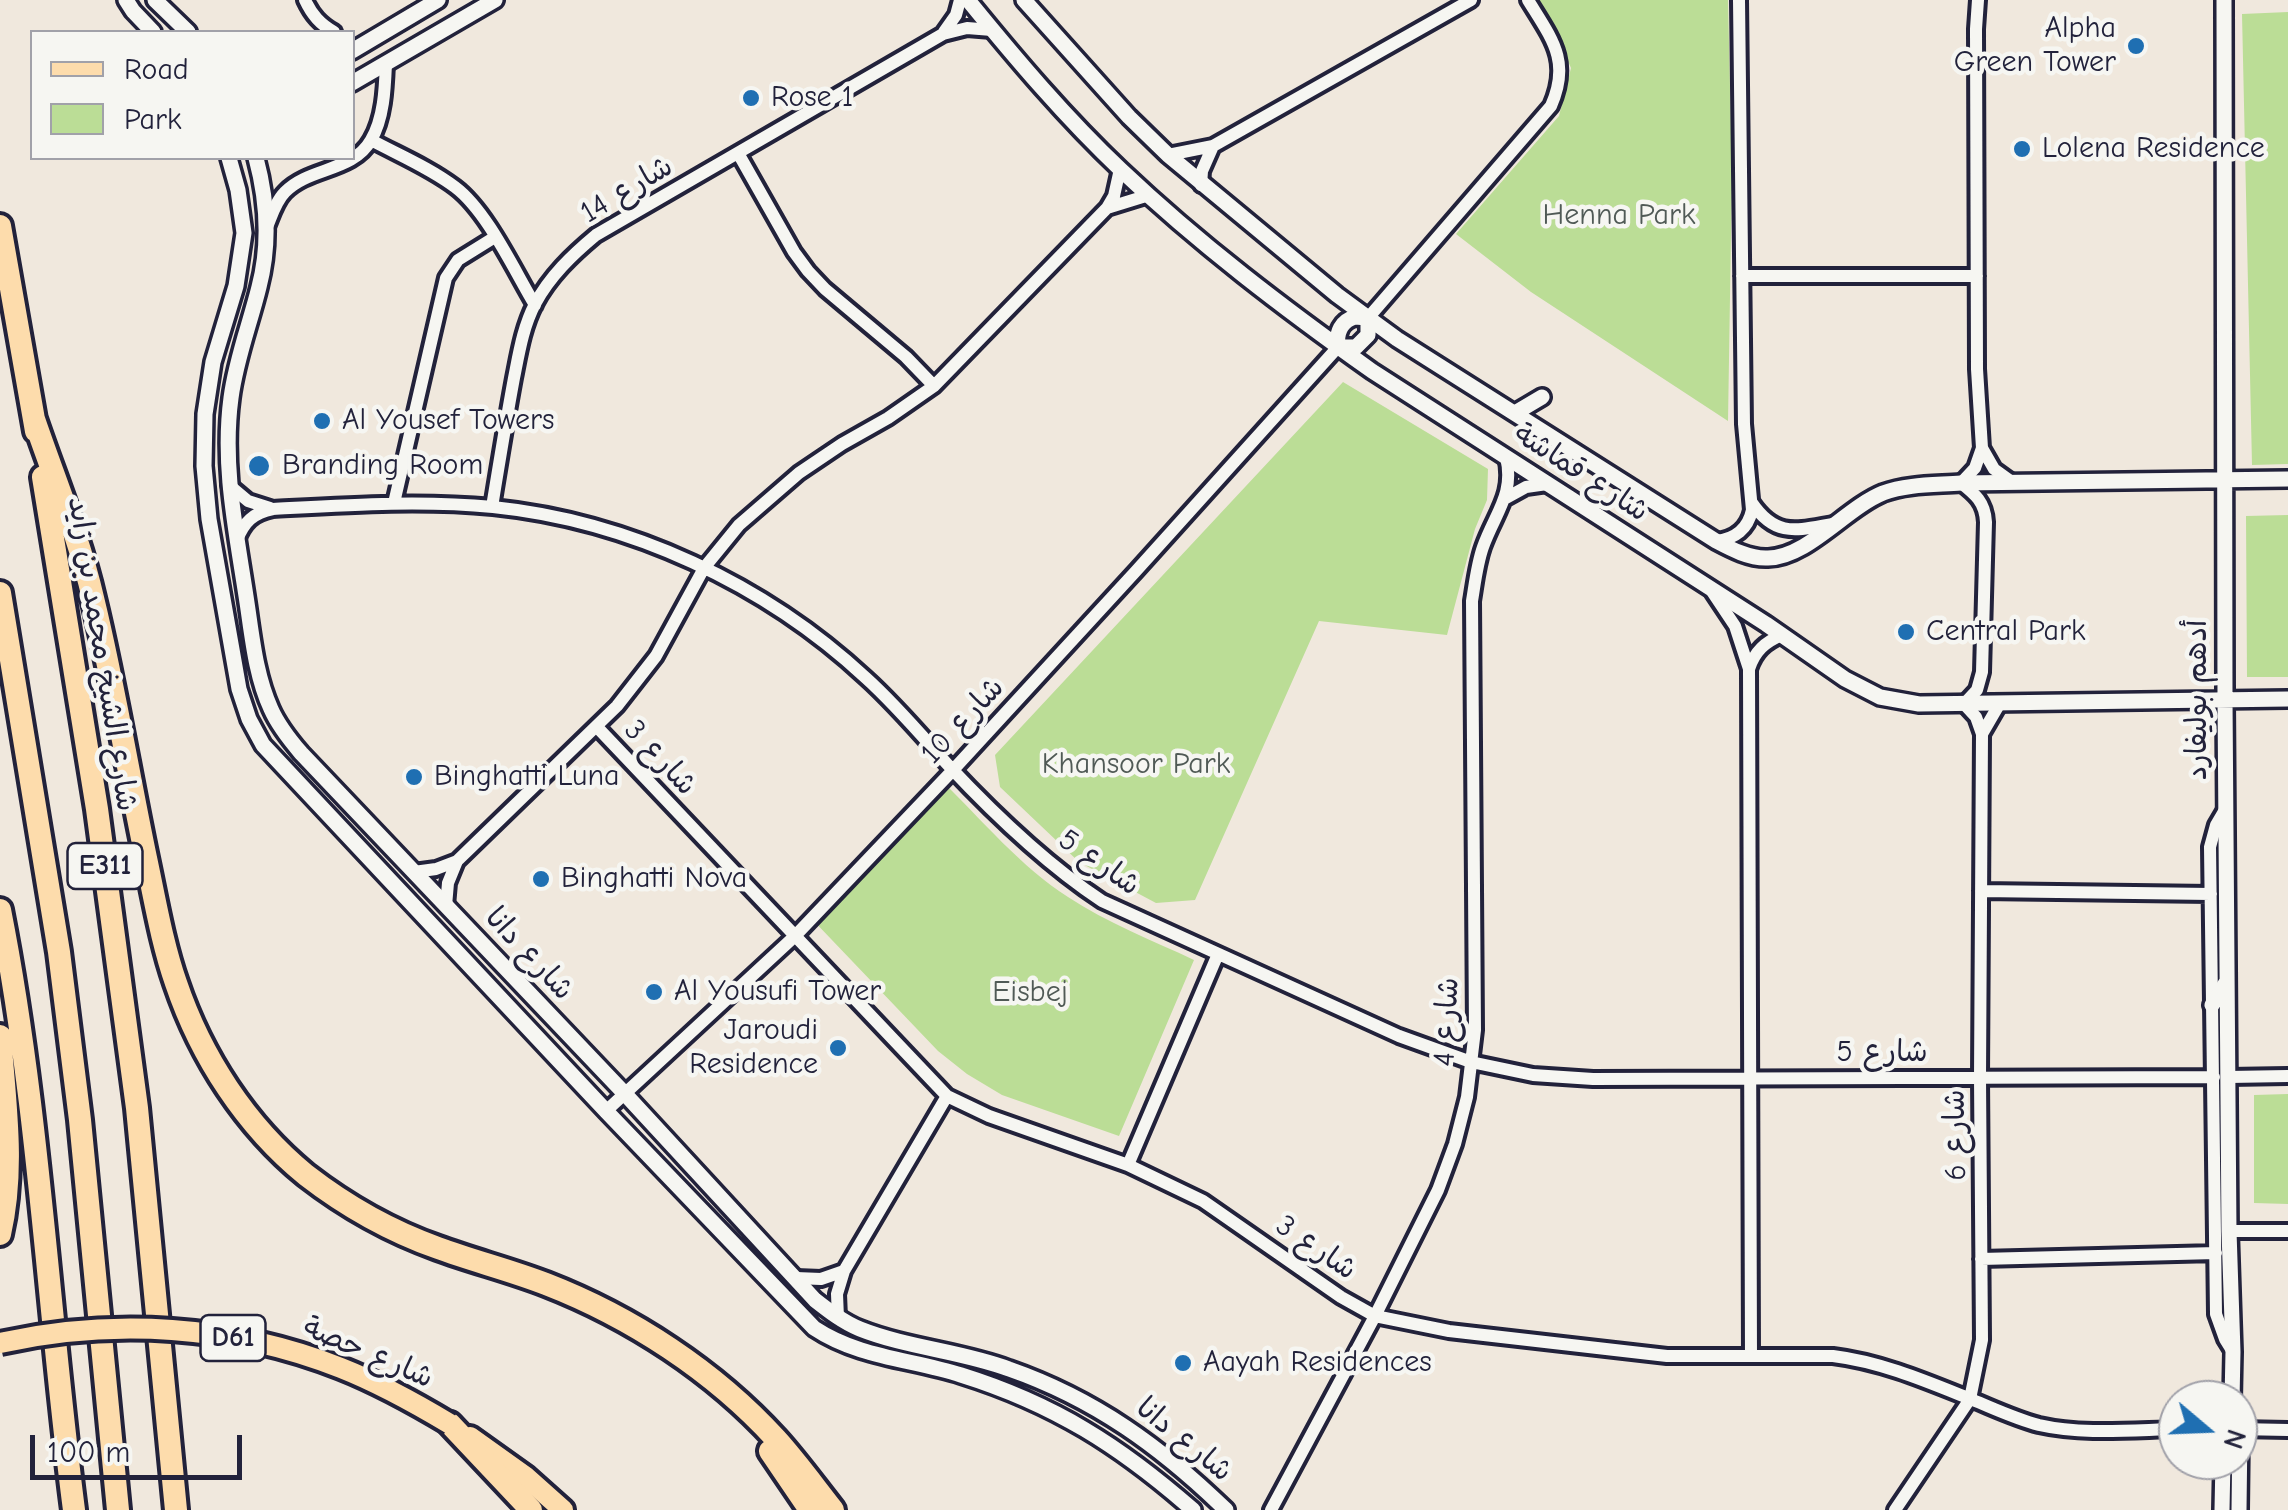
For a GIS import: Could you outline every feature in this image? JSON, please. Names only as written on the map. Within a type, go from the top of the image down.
[{"type":"highway","name":"شارع الشيخ محمد بن زايد","points":[[0,226],[34,419],[123,997],[176,1510]]},
{"type":"highway","points":[[34,419],[94,600],[175,981],[188,1017],[226,1086],[249,1117],[303,1172],[367,1216],[402,1234],[582,1300],[656,1340],[724,1390],[774,1436],[833,1510]]},
{"type":"highway","name":"E311","points":[[0,593],[59,952],[80,1120],[118,1510]]},
{"type":"highway","points":[[0,910],[21,1027],[74,1510]]},
{"type":"highway","points":[[0,1036],[8,1162],[0,1234]]},
{"type":"highway","points":[[724,1390],[810,1510]]},
{"type":"highway","points":[[450,1424],[531,1510]]},
{"type":"main road","name":"شارع حصة","points":[[0,1343],[96,1329],[158,1329],[220,1335],[280,1348],[340,1367],[450,1424],[526,1477],[562,1510]]},
{"type":"street","points":[[126,0],[151,30]]},
{"type":"street","points":[[155,0],[186,30]]},
{"type":"street","points":[[305,0],[312,14],[332,30]]},
{"type":"street","points":[[357,44],[438,0]]},
{"type":"street","points":[[355,81],[495,0]]},
{"type":"street","points":[[942,34],[956,15],[960,0]]},
{"type":"street","name":"شارع قماشة","points":[[968,0],[1120,169],[1205,244],[1338,346],[1845,679],[1880,697],[1919,704],[2288,699]]},
{"type":"street","points":[[1168,155],[1213,146],[1470,0]]},
{"type":"street","points":[[1368,318],[1551,106],[1559,89],[1558,51],[1528,0]]},
{"type":"street","points":[[1716,541],[1726,540],[1744,529],[1752,503],[1744,424],[1738,0]]},
{"type":"street","points":[[1978,0],[1977,369],[1982,448],[1975,468],[1961,483],[1980,499],[1986,522],[1982,672],[1978,690],[1964,704],[1976,718],[1982,734]]},
{"type":"street","name":"أدهم بوليفارد","points":[[2224,0],[2228,980],[2221,1077],[2229,1168],[2233,1380]]},
{"type":"street","name":"شارع قماشة","points":[[1031,4],[1129,117],[1168,155],[1336,295],[1716,541],[1750,555],[1768,558],[1788,553],[1881,494],[1918,486],[2288,479]]},
{"type":"street","name":"شارع 14","points":[[492,507],[520,348],[534,305],[572,255],[596,236],[942,34],[967,28],[992,30]]},
{"type":"street","points":[[355,156],[372,140],[383,102],[386,63]]},
{"type":"street","points":[[372,140],[454,186],[475,206],[534,305]]},
{"type":"street","points":[[1202,185],[1206,158],[1213,146]]},
{"type":"street","points":[[738,153],[808,272],[934,386]]},
{"type":"street","name":"شارع دانا","points":[[230,160],[242,207],[243,240],[236,286],[212,362],[204,466],[209,519],[239,689],[248,719],[263,745],[814,1328],[863,1352],[951,1372],[1035,1402],[1114,1446],[1193,1510]]},
{"type":"street","name":"شارع دانا","points":[[256,160],[264,200],[264,258],[231,398],[229,485],[255,653],[270,708],[284,732],[815,1300],[861,1329],[1006,1368],[1059,1388],[1110,1415],[1156,1447],[1226,1510]]},
{"type":"street","points":[[266,229],[288,189],[350,160]]},
{"type":"street","points":[[414,872],[436,870],[457,861],[597,727],[656,656],[704,568],[738,525],[799,472],[934,386],[1106,208],[1114,196],[1120,169]]},
{"type":"street","points":[[1106,208],[1149,195]]},
{"type":"street","points":[[394,503],[446,278],[458,260],[495,237]]},
{"type":"street","points":[[1742,276],[1977,276]]},
{"type":"street","points":[[1355,317],[1368,318],[1370,330],[1365,340],[1350,349],[1338,346],[1344,322],[1355,317]]},
{"type":"street","name":"شارع 10","points":[[606,1112],[795,936],[1170,535],[1338,346]]},
{"type":"street","points":[[1514,413],[1542,398]]},
{"type":"street","points":[[1982,448],[1994,468],[2013,482]]},
{"type":"street","name":"شارع 4","points":[[1271,1510],[1438,1190],[1467,1096],[1475,1030],[1472,601],[1481,552],[1506,498],[1506,457]]},
{"type":"street","points":[[1506,498],[1526,487],[1547,484]]},
{"type":"street","name":"شارع 5","points":[[229,485],[248,502],[273,508],[394,503],[492,507],[576,522],[704,568],[760,598],[832,649],[897,708],[1012,829],[1076,884],[1130,916],[1399,1036],[1471,1062],[1563,1078],[2288,1076]]},
{"type":"street","points":[[1752,503],[1770,523],[1782,528],[1795,531],[1836,523]]},
{"type":"street","points":[[238,540],[250,518],[273,508]]},
{"type":"street","points":[[1710,588],[1735,626],[1749,669],[1751,1356]]},
{"type":"street","points":[[1749,669],[1764,644],[1782,635]]},
{"type":"street","points":[[1982,734],[2000,704]]},
{"type":"street","name":"شارع 3","points":[[597,727],[947,1096],[988,1116],[1128,1165],[1203,1201],[1375,1316],[1449,1331],[1667,1356],[1858,1359],[2040,1425],[2158,1430]]},
{"type":"street","name":"شارع 6","points":[[1895,1510],[1970,1399],[1982,1340],[1982,734]]},
{"type":"street","points":[[2226,808],[2212,835],[2212,1004],[2221,1077],[2214,1136],[2216,1314],[2234,1352]]},
{"type":"street","points":[[446,906],[448,883],[457,861]]},
{"type":"street","points":[[1981,891],[2211,894]]},
{"type":"street","points":[[1128,1165],[1218,954]]},
{"type":"street","points":[[2212,1004],[2228,980]]},
{"type":"street","points":[[838,1318],[837,1294],[844,1271],[947,1096]]},
{"type":"street","points":[[2214,1136],[2229,1168]]},
{"type":"street","points":[[2229,1231],[2288,1231]]},
{"type":"street","points":[[1980,1258],[2216,1253]]},
{"type":"street","points":[[796,1278],[820,1279],[844,1271]]},
{"type":"street","points":[[2258,1429],[2288,1430]]},
{"type":"street","points":[[2222,1510],[2223,1480]]},
{"type":"street","points":[[2239,1480],[2239,1510]]},
{"type":"green space","name":"Henna Park","points":[[1534,0],[1728,0],[1732,173],[1728,421],[1531,292],[1456,234],[1559,116],[1571,68],[1556,34]]},
{"type":"green space","points":[[2288,12],[2288,464],[2252,465],[2242,14]]},
{"type":"green space","name":"Khansoor Park","points":[[1343,382],[1488,469],[1487,500],[1475,529],[1447,635],[1319,621],[1195,900],[1156,903],[1079,862],[1000,787],[995,755]]},
{"type":"green space","points":[[2288,515],[2288,677],[2247,677],[2246,516]]},
{"type":"green space","name":"Eisbej","points":[[942,781],[1018,858],[1051,885],[1098,915],[1194,960],[1119,1136],[1002,1095],[967,1074],[938,1051],[810,917]]},
{"type":"green space","points":[[2288,1094],[2288,1204],[2254,1203],[2254,1095]]},
{"type":"place","name":"Alpha Green Tower","points":[[2136,46]]},
{"type":"place","name":"Rose 1","points":[[751,98]]},
{"type":"place","name":"Lolena Residence","points":[[2022,149]]},
{"type":"place","name":"Al Yousef Towers","points":[[322,421]]},
{"type":"place","name":"Branding Room","points":[[259,466]]},
{"type":"place","name":"Central Park","points":[[1906,632]]},
{"type":"place","name":"Binghatti Luna","points":[[414,777]]},
{"type":"place","name":"Binghatti Nova","points":[[541,879]]},
{"type":"place","name":"Al Yousufi Tower","points":[[654,992]]},
{"type":"place","name":"Jaroudi Residence","points":[[838,1048]]},
{"type":"place","name":"Aayah Residences","points":[[1183,1363]]}]
